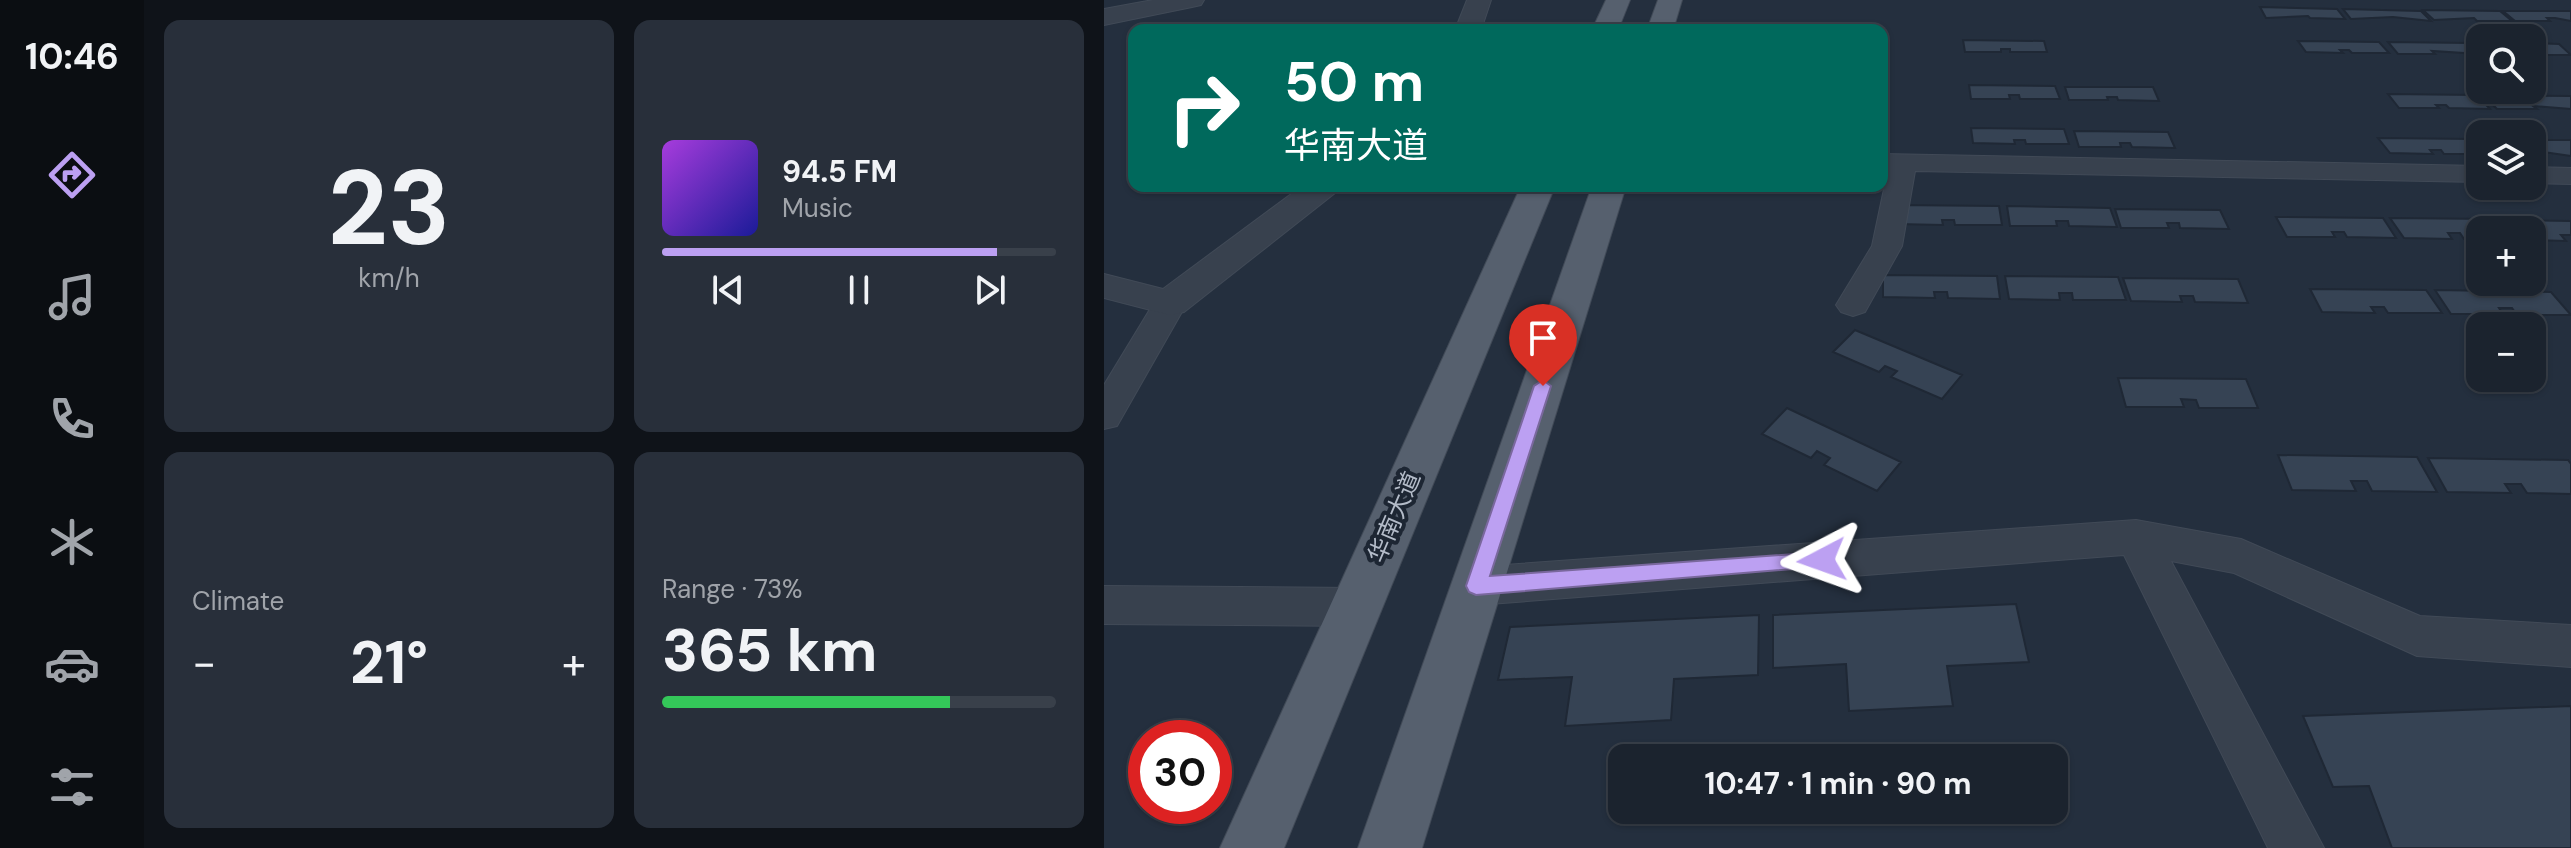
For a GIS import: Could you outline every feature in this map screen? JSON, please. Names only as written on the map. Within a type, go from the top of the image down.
[{"type":"main road","points":[[1608,24],[1618,0]]},
{"type":"main road","points":[[1662,24],[1670,0]]},
{"type":"main road","name":"华南大道","points":[[1252,848],[1535,192]]},
{"type":"main road","points":[[1390,848],[1607,192]]},
{"type":"street","points":[[1104,17],[1192,0]]},
{"type":"street","points":[[1470,24],[1479,0]]},
{"type":"street","points":[[1853,305],[1887,246],[1893,163],[2466,174]]},
{"type":"street","points":[[2546,175],[2571,176]]},
{"type":"street","points":[[1104,416],[1170,303],[1315,192]]},
{"type":"street","points":[[1104,286],[1170,303]]},
{"type":"street","points":[[2136,537],[2297,848]]},
{"type":"street","points":[[1476,586],[2136,537],[2241,557],[2417,636],[2571,646]]},
{"type":"street","points":[[1104,605],[1355,607]]},
{"type":"building","points":[[2260,7],[2337,9],[2345,19],[2308,16],[2266,18]]},
{"type":"building","points":[[2343,9],[2421,11],[2431,21],[2393,17],[2351,19]]},
{"type":"building","points":[[2423,10],[2500,11],[2512,21],[2477,21],[2474,18],[2434,20]]},
{"type":"building","points":[[2503,11],[2571,11],[2571,21],[2547,18],[2550,21],[2515,21]]},
{"type":"building","points":[[1963,40],[2044,41],[2047,52],[2010,52],[2010,49],[2001,49],[2001,52],[1965,52]]},
{"type":"building","points":[[2298,41],[2379,42],[2389,53],[2352,53],[2349,50],[2340,50],[2343,53],[2306,52]]},
{"type":"building","points":[[2388,42],[2466,43],[2466,53],[2432,51],[2435,54],[2398,54]]},
{"type":"building","points":[[2546,44],[2559,44],[2571,55],[2546,55]]},
{"type":"building","points":[[1969,85],[2055,86],[2060,99],[2020,99],[2019,95],[2009,95],[2010,99],[1971,99]]},
{"type":"building","points":[[2065,87],[2153,87],[2159,101],[2118,100],[2117,97],[2107,97],[2108,100],[2069,100]]},
{"type":"building","points":[[2388,94],[2466,95],[2466,104],[2485,104],[2490,109],[2449,108],[2446,105],[2436,105],[2439,108],[2399,108]]},
{"type":"building","points":[[2546,96],[2571,96],[2571,109],[2533,106],[2537,109],[2497,109],[2492,104],[2546,104]]},
{"type":"building","points":[[1971,128],[2064,129],[2069,144],[2026,144],[2025,140],[2014,140],[2015,144],[1973,143]]},
{"type":"building","points":[[2074,131],[2168,132],[2175,148],[2132,147],[2130,143],[2120,143],[2121,147],[2079,147]]},
{"type":"building","points":[[2378,138],[2466,139],[2466,154],[2444,154],[2441,150],[2430,150],[2433,154],[2390,153]]},
{"type":"building","points":[[2546,140],[2571,140],[2571,156],[2546,152]]},
{"type":"building","points":[[1895,205],[1999,206],[2002,225],[1955,225],[1954,220],[1942,220],[1943,225],[1896,224]]},
{"type":"building","points":[[2007,206],[2110,208],[2117,227],[2069,226],[2068,221],[2056,221],[2057,226],[2010,226]]},
{"type":"building","points":[[2115,209],[2220,210],[2229,229],[2180,228],[2179,223],[2167,223],[2169,228],[2121,228]]},
{"type":"building","points":[[2276,217],[2383,218],[2396,238],[2347,237],[2344,232],[2332,232],[2335,237],[2287,237]]},
{"type":"building","points":[[2390,218],[2466,219],[2466,239],[2460,233],[2448,233],[2452,239],[2404,238]]},
{"type":"building","points":[[2546,221],[2571,221],[2571,235],[2561,235],[2566,241],[2546,240]]},
{"type":"building","points":[[1883,275],[1997,276],[2000,299],[1948,298],[1947,292],[1934,292],[1935,298],[1883,297]]},
{"type":"building","points":[[2005,276],[2118,277],[2126,300],[2073,300],[2072,293],[2059,293],[2060,300],[2009,299]]},
{"type":"building","points":[[2123,278],[2238,279],[2248,303],[2195,302],[2193,296],[2180,296],[2182,302],[2131,301]]},
{"type":"building","points":[[2310,289],[2426,290],[2442,313],[2388,313],[2384,307],[2371,307],[2375,313],[2322,312]]},
{"type":"building","points":[[2435,290],[2466,291],[2466,296],[2546,296],[2546,292],[2551,292],[2571,315],[2515,312],[2512,308],[2499,308],[2502,312],[2451,314]]},
{"type":"building","points":[[1855,330],[1962,375],[1942,399],[1891,377],[1897,371],[1885,366],[1879,372],[1833,352]]},
{"type":"building","points":[[2118,378],[2246,379],[2258,408],[2199,408],[2196,400],[2181,399],[2184,407],[2126,407]]},
{"type":"building","points":[[1787,408],[1901,462],[1877,491],[1824,465],[1830,458],[1817,451],[1811,458],[1762,434]]},
{"type":"building","points":[[2278,455],[2417,457],[2437,492],[2372,491],[2367,481],[2351,481],[2356,491],[2292,490]]},
{"type":"building","points":[[2428,458],[2568,460],[2571,464],[2571,494],[2527,493],[2521,484],[2505,484],[2511,493],[2447,492]]},
{"type":"building","points":[[2016,604],[2029,662],[1947,666],[1953,706],[1849,711],[1846,664],[1773,668],[1773,615]]},
{"type":"building","points":[[1759,615],[1758,675],[1674,679],[1671,720],[1565,726],[1572,677],[1498,680],[1510,627]]},
{"type":"building","points":[[2571,706],[2571,848],[2392,848],[2369,786],[2333,787],[2303,716]]},
{"type":"route","points":[[1543,386],[1476,586],[1822,560]]}]
